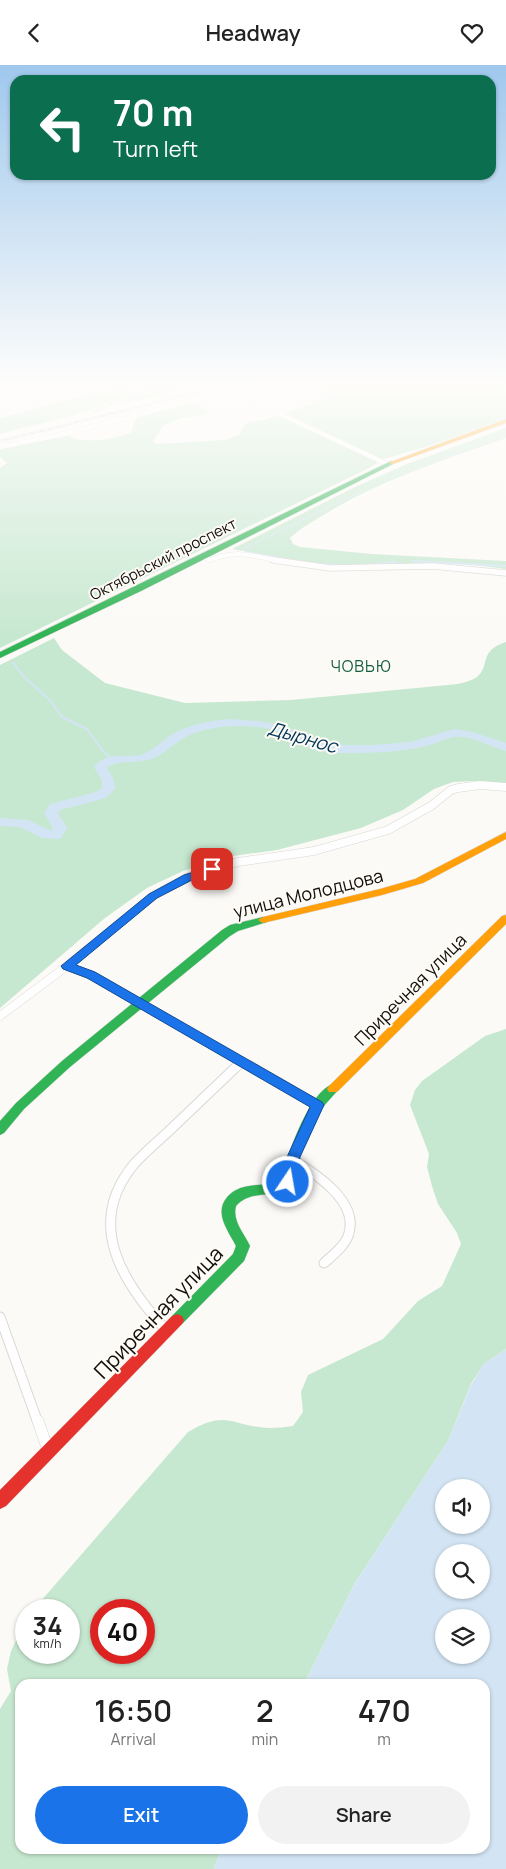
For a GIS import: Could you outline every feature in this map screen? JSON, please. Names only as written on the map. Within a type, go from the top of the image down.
[{"type":"street","name":"Октябрьский проспект","points":[[0,655],[138,589],[381,467]]},
{"type":"street","points":[[201,556],[210,560],[224,554],[235,553],[330,569],[432,565],[506,573]]},
{"type":"street","points":[[0,1016],[67,966],[153,896],[196,874],[238,862],[314,851],[388,830],[431,806],[451,790],[458,788],[480,785],[506,787]]},
{"type":"street","name":"улица Молодцова","points":[[0,1130],[20,1106],[66,1064],[234,928],[282,915],[382,893],[419,881],[499,837],[506,835]]},
{"type":"street","name":"Приречная улица","points":[[0,1501],[239,1257],[243,1246],[228,1215],[228,1206],[235,1198],[253,1187],[276,1191],[286,1187],[293,1160],[317,1105],[506,918]]},
{"type":"street","points":[[67,966],[91,975],[317,1105]]},
{"type":"street","points":[[166,1330],[146,1310],[129,1287],[117,1265],[111,1244],[110,1221],[116,1197],[124,1176],[135,1163],[242,1062]]},
{"type":"street","points":[[293,1160],[312,1171],[326,1183],[340,1200],[351,1223],[349,1234],[340,1247],[324,1263]]},
{"type":"street","points":[[0,1317],[48,1450]]},
{"type":"green space","points":[[1,467],[370,467],[0,648]]},
{"type":"green space","points":[[400,467],[425,467],[374,488],[316,520],[290,538],[293,544],[300,547],[372,554],[506,561],[506,569],[466,564],[434,563],[328,566],[232,549],[353,488]]},
{"type":"green space","points":[[54,638],[62,650],[105,683],[185,703],[291,700],[458,684],[477,677],[484,668],[488,654],[497,646],[506,642],[506,784],[473,781],[453,782],[434,789],[403,810],[361,828],[277,850],[233,856],[183,871],[147,888],[105,918],[0,1008],[0,665]]},
{"type":"green space","points":[[506,1029],[506,1349],[484,1364],[471,1384],[448,1441],[355,1583],[307,1679],[15,1679],[15,1854],[219,1854],[214,1869],[0,1869],[0,1709],[11,1691],[7,1669],[11,1651],[15,1643],[15,1664],[80,1664],[80,1599],[43,1599],[188,1432],[212,1421],[222,1420],[257,1427],[293,1426],[303,1412],[301,1392],[308,1375],[383,1339],[418,1301],[442,1286],[461,1244],[457,1233],[438,1204],[432,1186],[427,1167],[429,1154],[410,1105],[415,1090],[422,1081],[485,1036]]},
{"type":"water","points":[[506,1349],[506,1869],[214,1869],[219,1854],[490,1854],[490,1679],[307,1679],[355,1583],[448,1441],[471,1385],[484,1364]]},
{"type":"waterway","points":[[384,480],[419,467]]},
{"type":"waterway","points":[[295,560],[244,551],[243,549],[364,490]]},
{"type":"waterway","points":[[418,561],[413,561],[506,566]]},
{"type":"waterway","points":[[363,565],[396,562]]},
{"type":"waterway","points":[[323,564],[337,565]]},
{"type":"waterway","points":[[13,662],[24,677],[50,700],[62,717],[87,729],[102,750],[112,759]]},
{"type":"waterway","name":"Дырнос","points":[[0,822],[23,823],[47,835],[55,836],[60,828],[51,813],[55,807],[101,795],[109,789],[108,780],[100,767],[105,763],[116,759],[141,759],[147,757],[189,730],[215,724],[243,723],[270,726],[285,730],[310,744],[336,749],[410,745],[455,733],[468,734],[506,747]]},
{"type":"traffic: fast","points":[[0,655],[138,589],[383,467]]},
{"type":"traffic: fast","points":[[0,1130],[20,1106],[66,1064],[226,933],[234,928],[263,920]]},
{"type":"traffic: fast","points":[[177,1320],[239,1257],[243,1246],[228,1216],[231,1202],[243,1192],[286,1187],[293,1157],[317,1105],[333,1089]]},
{"type":"traffic: slow","points":[[263,920],[382,892],[419,881],[506,835]]},
{"type":"traffic: slow","points":[[333,1089],[506,918]]},
{"type":"traffic: jam","points":[[0,1501],[177,1320]]},
{"type":"district","name":"ЧОВЬЮ","points":[[361,666]]},
{"type":"route","points":[[212,869],[188,877],[153,896],[67,966],[91,975],[317,1105],[293,1157],[288,1182]]}]
